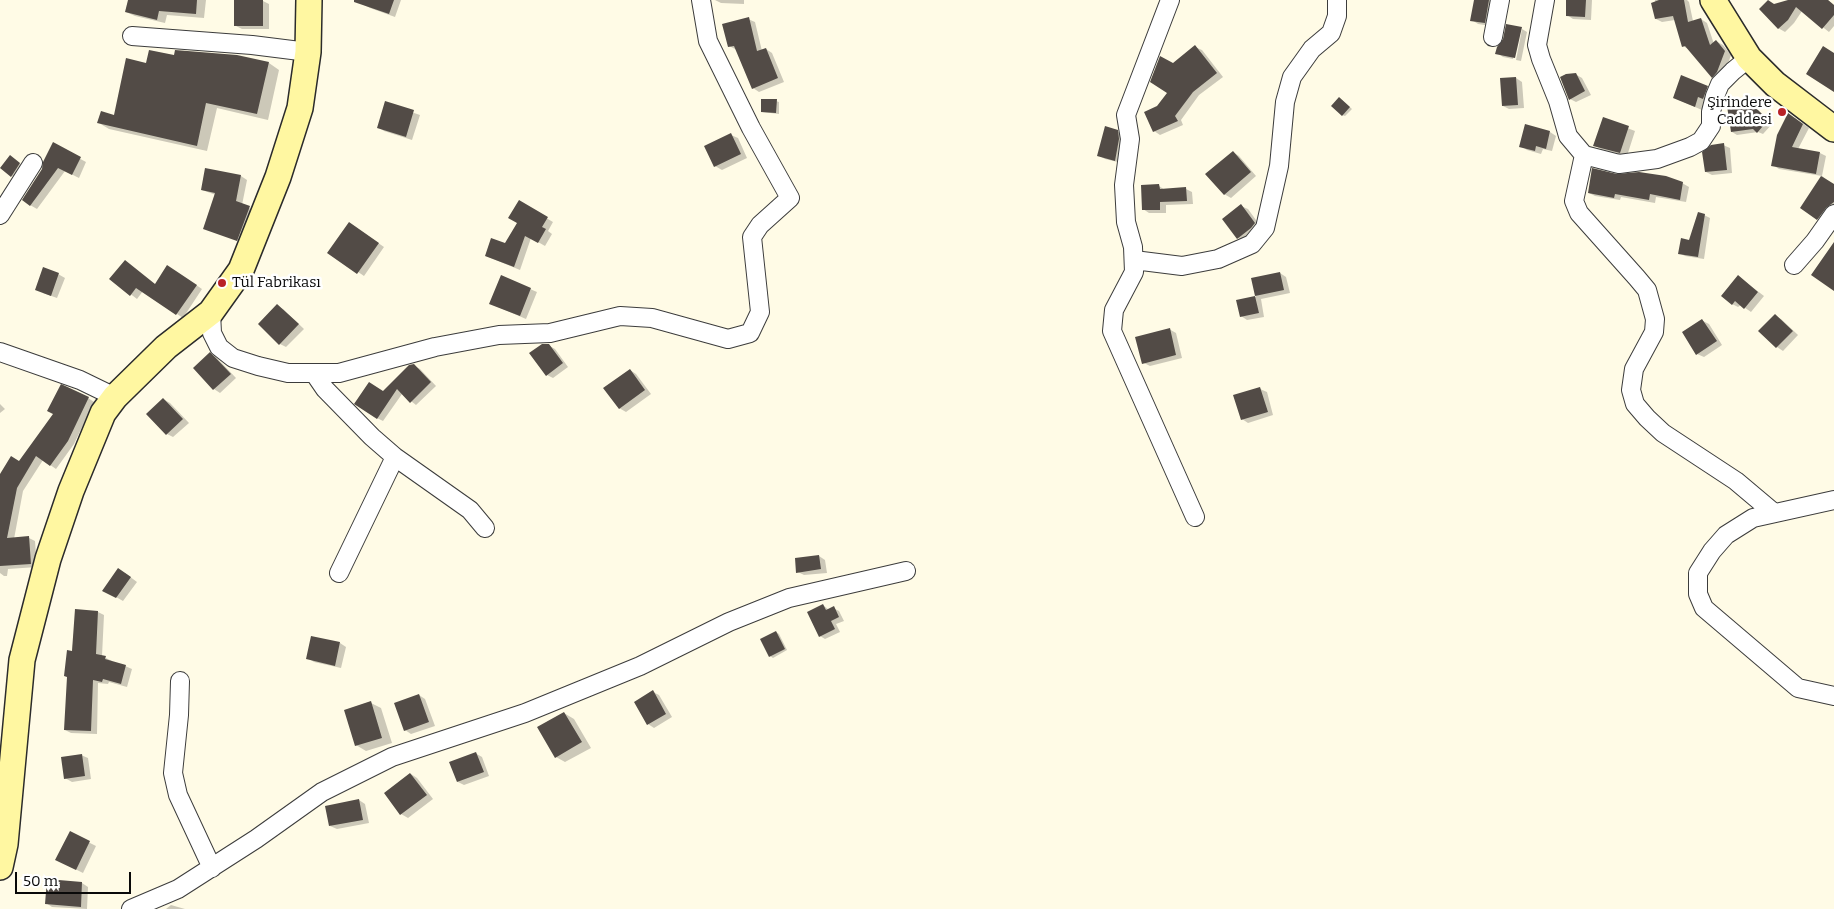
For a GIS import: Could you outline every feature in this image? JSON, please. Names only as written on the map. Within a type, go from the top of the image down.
[{"type":"main road","points":[[0,867],[5,844],[22,660],[48,559],[71,491],[103,414],[115,397],[166,347],[212,312],[241,270],[278,177],[300,108],[308,52],[309,0]]},
{"type":"main road","points":[[1713,0],[1749,58],[1775,84],[1834,129]]},
{"type":"street","points":[[212,312],[212,333],[219,347],[233,358],[288,373],[339,373],[435,347],[499,335],[550,334],[620,316],[652,318],[728,339],[750,333],[760,312],[752,237],[760,225],[790,198],[751,128],[708,42],[701,0]]},
{"type":"street","points":[[1170,0],[1126,115],[1130,139],[1124,185],[1126,222],[1133,247],[1134,272],[1114,310],[1112,331],[1196,518]]},
{"type":"street","points":[[1134,260],[1182,266],[1218,259],[1252,244],[1265,228],[1279,166],[1285,102],[1292,77],[1312,49],[1331,33],[1337,16],[1337,0]]},
{"type":"street","points":[[1492,38],[1500,0]]},
{"type":"street","points":[[1545,0],[1537,45],[1558,101],[1568,136],[1584,155],[1619,164],[1657,159],[1690,148],[1709,132],[1711,112],[1720,84],[1749,58]]},
{"type":"street","points":[[132,36],[252,45],[308,52]]},
{"type":"street","points":[[1584,155],[1574,201],[1579,213],[1647,290],[1655,320],[1654,332],[1634,369],[1631,390],[1634,404],[1663,433],[1736,481],[1774,513]]},
{"type":"street","points":[[0,215],[33,163]]},
{"type":"street","points":[[1794,265],[1815,241],[1834,214]]},
{"type":"street","points":[[0,352],[80,380],[115,397]]},
{"type":"street","points":[[314,373],[325,389],[372,437],[395,457],[470,510],[485,528]]},
{"type":"street","points":[[339,574],[395,457]]},
{"type":"street","points":[[1834,500],[1753,518],[1726,535],[1698,573],[1698,594],[1704,608],[1798,688],[1834,696]]},
{"type":"street","points":[[131,909],[178,889],[212,868],[322,792],[392,757],[525,713],[640,666],[729,622],[789,598],[906,571]]},
{"type":"street","points":[[180,681],[179,715],[173,773],[178,795],[212,868]]},
{"type":"building","points":[[128,0],[197,0],[196,14],[159,11],[157,20],[125,12]]},
{"type":"building","points":[[234,0],[263,0],[263,26],[234,26]]},
{"type":"building","points":[[354,0],[394,0],[389,14],[354,2]]},
{"type":"building","points":[[1474,0],[1489,0],[1485,23],[1470,21]]},
{"type":"building","points":[[1566,0],[1586,0],[1585,17],[1566,16]]},
{"type":"building","points":[[1659,0],[1684,0],[1688,22],[1701,18],[1710,45],[1716,40],[1725,51],[1717,72],[1712,78],[1685,46],[1682,47],[1673,16],[1655,19],[1651,3]]},
{"type":"building","points":[[1768,0],[1774,4],[1788,0],[1828,0],[1834,5],[1834,15],[1822,29],[1796,7],[1788,20],[1778,29],[1759,9]]},
{"type":"building","points":[[749,17],[757,51],[766,48],[778,78],[752,89],[734,46],[728,47],[722,24]]},
{"type":"building","points":[[1506,24],[1522,27],[1515,58],[1495,54],[1497,47],[1503,39]]},
{"type":"building","points":[[1195,45],[1217,73],[1193,92],[1175,116],[1178,121],[1153,132],[1144,112],[1157,106],[1167,93],[1150,82],[1160,56],[1173,63]]},
{"type":"building","points":[[1823,46],[1834,53],[1834,92],[1806,74]]},
{"type":"building","points":[[149,50],[174,55],[175,50],[237,55],[269,62],[257,114],[206,103],[197,146],[97,123],[101,111],[114,115],[126,58],[146,63]]},
{"type":"building","points":[[1576,73],[1585,91],[1569,100],[1560,77]]},
{"type":"building","points":[[1681,75],[1708,86],[1703,99],[1698,97],[1695,107],[1673,98]]},
{"type":"building","points":[[1516,77],[1518,105],[1502,106],[1500,78]]},
{"type":"building","points":[[1339,97],[1350,107],[1342,116],[1331,106]]},
{"type":"building","points":[[761,99],[777,99],[776,113],[761,112]]},
{"type":"building","points":[[385,101],[414,110],[406,137],[377,128]]},
{"type":"building","points":[[1750,102],[1768,120],[1757,133],[1753,129],[1731,132],[1727,106]]},
{"type":"building","points":[[1788,113],[1803,124],[1792,147],[1820,152],[1816,174],[1771,166],[1777,135]]},
{"type":"building","points":[[1603,117],[1629,126],[1620,153],[1593,146]]},
{"type":"building","points":[[1525,124],[1550,131],[1546,149],[1536,146],[1535,151],[1519,147]]},
{"type":"building","points":[[1105,126],[1118,130],[1119,139],[1115,161],[1097,156]]},
{"type":"building","points":[[731,133],[741,154],[714,167],[704,146]]},
{"type":"building","points":[[53,142],[81,157],[72,175],[58,168],[30,206],[22,200],[42,169],[43,162]]},
{"type":"building","points":[[1724,143],[1727,170],[1705,172],[1702,152],[1711,145]]},
{"type":"building","points":[[1233,151],[1251,172],[1224,195],[1205,174]]},
{"type":"building","points":[[10,155],[20,163],[11,177],[0,168]]},
{"type":"building","points":[[205,168],[241,175],[236,201],[250,206],[237,241],[203,229],[215,193],[201,190]]},
{"type":"building","points":[[1592,168],[1617,174],[1639,172],[1666,176],[1683,182],[1680,200],[1650,194],[1649,200],[1615,194],[1614,198],[1588,193]]},
{"type":"building","points":[[1821,176],[1834,184],[1834,202],[1826,208],[1817,220],[1800,208]]},
{"type":"building","points":[[1159,184],[1160,189],[1186,187],[1187,201],[1160,202],[1160,210],[1142,210],[1141,185]]},
{"type":"building","points":[[519,200],[548,217],[542,227],[546,229],[538,243],[525,236],[514,267],[485,256],[491,238],[505,243],[517,223],[508,218]]},
{"type":"building","points":[[1241,204],[1255,223],[1237,239],[1222,219]]},
{"type":"building","points":[[1698,212],[1705,214],[1698,257],[1678,254],[1681,238],[1689,240]]},
{"type":"building","points":[[349,222],[379,243],[357,274],[327,253]]},
{"type":"building","points":[[1834,242],[1834,291],[1811,275]]},
{"type":"building","points":[[125,260],[155,284],[167,265],[197,285],[176,315],[136,288],[130,296],[109,279]]},
{"type":"building","points":[[43,267],[59,273],[51,296],[35,290]]},
{"type":"building","points":[[1280,272],[1284,290],[1255,296],[1251,278]]},
{"type":"building","points":[[501,275],[531,288],[520,316],[489,304]]},
{"type":"building","points":[[1738,275],[1758,292],[1744,309],[1735,301],[1732,305],[1721,296]]},
{"type":"building","points":[[1255,296],[1259,313],[1240,317],[1236,300]]},
{"type":"building","points":[[277,304],[299,324],[279,345],[258,324]]},
{"type":"building","points":[[1775,314],[1793,331],[1776,348],[1758,331]]},
{"type":"building","points":[[1702,319],[1717,341],[1696,355],[1682,332]]},
{"type":"building","points":[[1170,328],[1176,355],[1142,364],[1135,337]]},
{"type":"building","points":[[542,344],[549,344],[563,363],[546,376],[529,353]]},
{"type":"building","points":[[210,352],[231,374],[213,390],[193,368]]},
{"type":"building","points":[[414,364],[431,382],[410,403],[397,389],[377,419],[354,404],[369,382],[383,391],[409,365]]},
{"type":"building","points":[[630,369],[645,390],[619,409],[603,388]]},
{"type":"building","points":[[61,384],[89,397],[68,441],[50,466],[36,456],[17,488],[7,538],[29,536],[31,564],[0,566],[0,474],[11,456],[19,461],[53,414],[47,411]]},
{"type":"building","points":[[1260,387],[1268,412],[1241,420],[1233,395]]},
{"type":"building","points":[[163,398],[183,419],[166,435],[146,414]]},
{"type":"building","points":[[819,555],[821,569],[796,573],[795,558]]},
{"type":"building","points":[[118,568],[131,577],[116,598],[102,591]]},
{"type":"building","points":[[823,604],[826,610],[834,606],[839,617],[831,621],[835,629],[819,637],[807,612]]},
{"type":"building","points":[[75,609],[98,611],[96,654],[106,656],[105,659],[126,665],[121,684],[103,679],[102,682],[93,680],[91,731],[64,730],[67,677],[64,676],[67,650],[72,651]]},
{"type":"building","points":[[776,631],[785,649],[769,657],[760,639]]},
{"type":"building","points":[[311,636],[340,642],[335,666],[306,659]]},
{"type":"building","points":[[653,690],[666,714],[647,725],[634,702]]},
{"type":"building","points":[[419,694],[429,722],[404,731],[394,703]]},
{"type":"building","points":[[371,701],[382,738],[355,746],[344,710]]},
{"type":"building","points":[[564,712],[582,742],[555,758],[537,727]]},
{"type":"building","points":[[476,752],[484,772],[457,782],[449,762]]},
{"type":"building","points":[[82,754],[85,776],[64,779],[61,757]]},
{"type":"building","points":[[410,773],[427,795],[400,815],[384,793]]},
{"type":"building","points":[[359,799],[363,820],[329,826],[325,806]]},
{"type":"building","points":[[70,831],[90,841],[76,870],[55,860]]},
{"type":"building","points":[[47,879],[82,882],[81,907],[45,904]]},
{"type":"place","name":"Şirindere Caddesi","points":[[1782,112]]},
{"type":"place","name":"Tül Fabrikası","points":[[222,283]]}]
